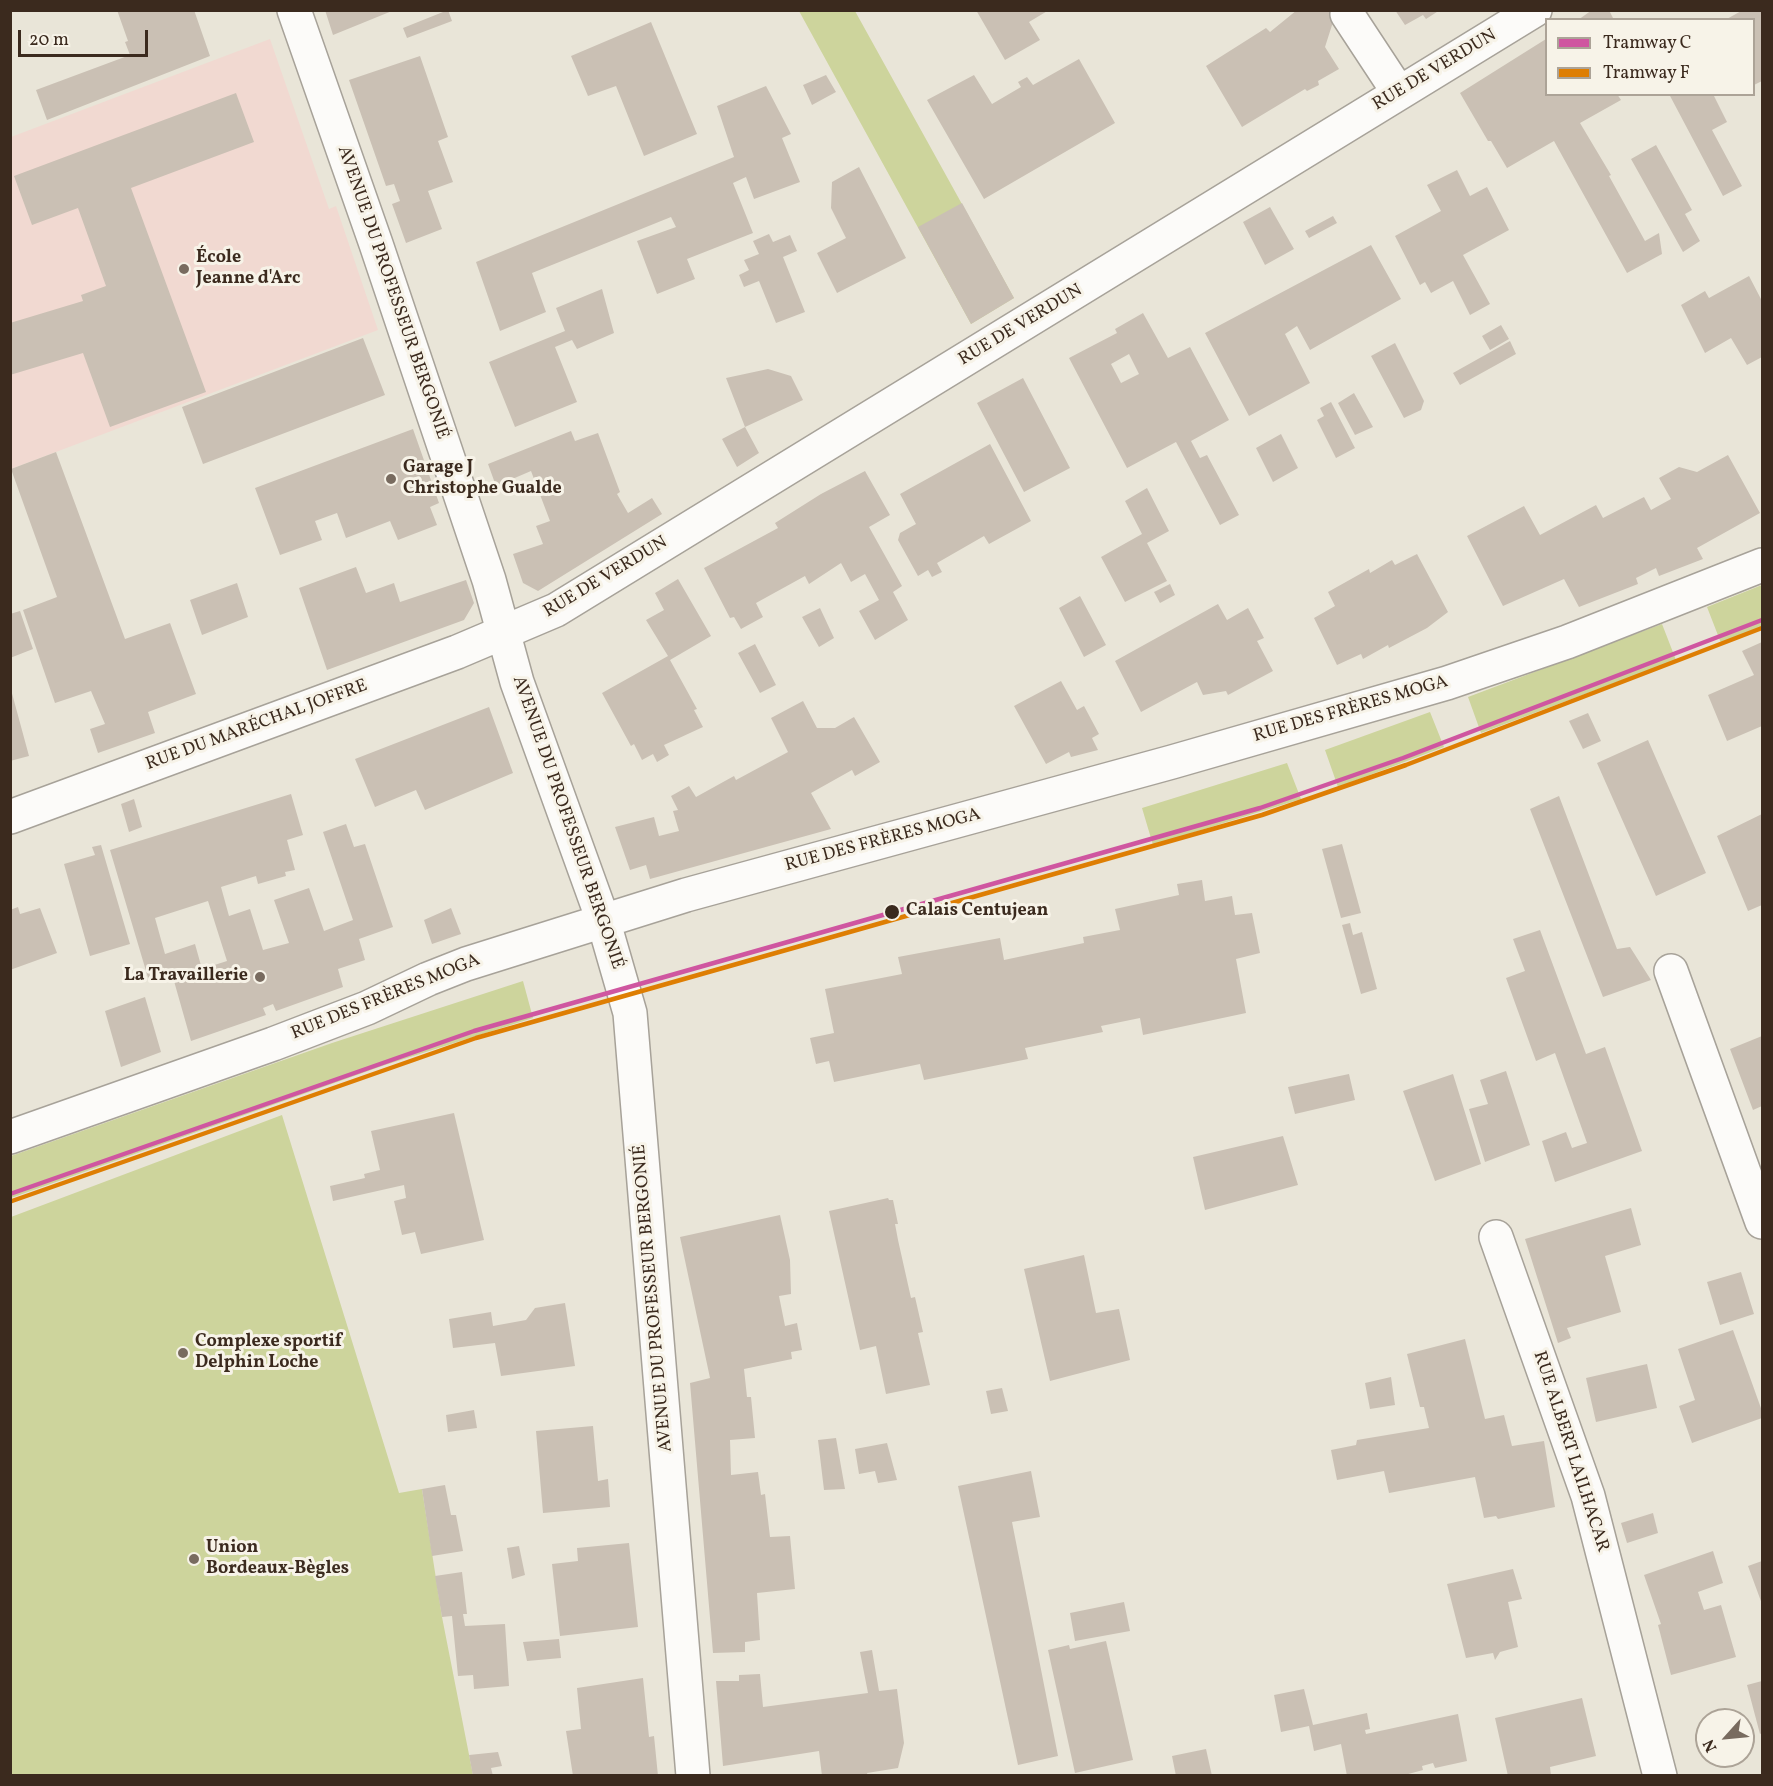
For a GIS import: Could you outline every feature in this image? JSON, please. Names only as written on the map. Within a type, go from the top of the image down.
[{"type":"street","name":"AVENUE DU PROFESSEUR BERGONIÉ","points":[[294,10],[376,244],[489,580],[517,682],[604,923],[624,987],[632,1028],[693,1776]]},
{"type":"street","name":"RUE DE VERDUN","points":[[504,634],[566,603],[1535,10]]},
{"type":"street","points":[[1347,14],[1399,93]]},
{"type":"street","name":"RUE DES FRÈRES MOGA","points":[[10,1137],[356,1012],[466,964],[604,923],[686,895],[1172,762],[1447,683],[1567,642],[1762,565]]},
{"type":"street","name":"RUE DU MARÉCHAL JOFFRE","points":[[10,817],[504,634]]},
{"type":"street","points":[[1671,971],[1762,1222]]},
{"type":"street","name":"RUE ALBERT LAILHACAR","points":[[1496,1237],[1588,1496],[1660,1776]]},
{"type":"shaded area","name":"École Jeanne d'Arc","points":[[270,39],[329,209],[336,206],[378,330],[11,469],[11,137]]},
{"type":"green space","points":[[799,11],[855,11],[1014,298],[971,324]]},
{"type":"green space","points":[[1762,585],[1762,627],[1721,643],[1707,607]]},
{"type":"green space","points":[[1662,624],[1676,660],[1481,733],[1468,697]]},
{"type":"green space","points":[[1430,712],[1444,747],[1338,787],[1325,750]]},
{"type":"green space","points":[[1287,763],[1301,799],[1153,845],[1142,808]]},
{"type":"green space","points":[[523,981],[533,1018],[385,1065],[11,1198],[11,1156],[332,1043]]},
{"type":"green space","name":"Complexe sportif Delphin Loche","points":[[282,1115],[399,1493],[422,1489],[442,1617],[473,1775],[11,1776],[11,1217]]},
{"type":"building","points":[[117,10],[194,10],[210,56],[47,120],[36,90],[130,55],[125,42],[128,41]]},
{"type":"building","points":[[325,10],[392,10],[392,11],[333,35]]},
{"type":"building","points":[[448,10],[452,21],[407,38],[403,28]]},
{"type":"building","points":[[976,10],[1049,10],[1029,22],[1040,40],[1005,60]]},
{"type":"building","points":[[1297,10],[1353,10],[1333,22],[1325,47],[1339,69],[1318,81],[1319,85],[1307,91],[1305,89],[1242,127],[1206,66],[1266,28],[1270,32]]},
{"type":"building","points":[[1395,10],[1440,10],[1426,19],[1423,15],[1405,25]]},
{"type":"building","points":[[1592,10],[1609,10],[1613,18],[1581,18]]},
{"type":"building","points":[[1743,10],[1762,10],[1762,81],[1755,84],[1755,18],[1729,18]]},
{"type":"building","points":[[651,22],[697,134],[644,156],[616,86],[588,96],[571,56]]},
{"type":"building","points":[[1545,40],[1545,96],[1618,96],[1621,100],[1580,123],[1611,175],[1609,176],[1645,241],[1659,233],[1662,254],[1627,273],[1554,141],[1507,168],[1460,93]]},
{"type":"building","points":[[420,56],[448,137],[438,141],[453,182],[428,191],[442,229],[406,243],[392,204],[400,201],[394,184],[386,186],[349,80]]},
{"type":"building","points":[[1079,59],[1115,123],[984,199],[927,100],[974,75],[992,104],[1021,87],[1018,82],[1027,77],[1033,85]]},
{"type":"building","points":[[826,75],[836,92],[812,105],[803,85]]},
{"type":"building","points":[[766,86],[791,134],[782,138],[800,182],[754,199],[746,177],[733,183],[753,233],[687,259],[695,279],[657,294],[637,241],[676,227],[671,217],[532,273],[546,312],[500,331],[476,262],[734,157],[717,106]]},
{"type":"building","points":[[236,93],[254,142],[131,188],[206,392],[110,427],[83,353],[10,375],[10,323],[83,301],[81,295],[106,286],[78,208],[32,225],[14,176]]},
{"type":"building","points":[[1670,96],[1714,96],[1727,122],[1712,130],[1742,186],[1723,196]]},
{"type":"building","points":[[1656,145],[1692,210],[1685,214],[1700,241],[1683,252],[1631,159]]},
{"type":"building","points":[[859,167],[906,258],[837,293],[817,253],[846,238],[831,208],[832,182]]},
{"type":"building","points":[[1457,170],[1470,196],[1487,187],[1509,230],[1463,255],[1490,304],[1470,315],[1453,281],[1431,293],[1425,282],[1420,285],[1395,236],[1441,211],[1427,185]]},
{"type":"building","points":[[962,203],[1014,298],[971,324],[918,227]]},
{"type":"building","points":[[1270,207],[1294,249],[1265,265],[1243,222]]},
{"type":"building","points":[[1333,216],[1337,223],[1309,238],[1305,231]]},
{"type":"building","points":[[769,234],[773,242],[790,235],[797,251],[783,257],[805,312],[776,323],[759,281],[744,287],[739,275],[749,270],[744,260],[759,254],[753,241]]},
{"type":"building","points":[[1371,245],[1401,299],[1310,350],[1297,326],[1285,334],[1310,383],[1249,416],[1205,333]]},
{"type":"building","points":[[1749,276],[1762,301],[1762,357],[1747,365],[1731,338],[1705,353],[1681,305],[1705,291],[1709,298]]},
{"type":"building","points":[[602,289],[614,333],[577,349],[572,340],[555,347],[577,402],[515,427],[489,362],[565,331],[556,308]]},
{"type":"building","points":[[1143,313],[1168,358],[1190,347],[1229,420],[1191,441],[1200,458],[1207,455],[1239,515],[1220,525],[1176,442],[1127,468],[1069,358],[1117,333],[1115,329]],"holes":[[[1129,354],[1139,374],[1121,383],[1111,364]]]},
{"type":"building","points":[[1501,325],[1509,339],[1490,350],[1482,336]]},
{"type":"building","points":[[363,338],[385,395],[203,464],[182,407]]},
{"type":"building","points":[[1510,341],[1516,354],[1460,385],[1453,373]]},
{"type":"building","points":[[1395,343],[1424,401],[1421,410],[1404,418],[1371,356]]},
{"type":"building","points":[[768,369],[791,376],[803,400],[745,427],[726,378]]},
{"type":"building","points":[[1023,378],[1070,468],[1024,492],[977,403]]},
{"type":"building","points":[[1354,393],[1373,427],[1355,435],[1338,403]]},
{"type":"building","points":[[1331,402],[1355,448],[1336,458],[1317,420],[1324,416],[1320,408]]},
{"type":"building","points":[[745,427],[759,453],[737,467],[722,439]]},
{"type":"building","points":[[413,429],[439,503],[430,507],[437,525],[398,540],[390,521],[346,538],[337,513],[315,521],[322,540],[280,555],[255,488]]},
{"type":"building","points":[[571,431],[575,441],[598,433],[620,492],[617,494],[628,513],[652,498],[662,514],[538,591],[523,583],[513,554],[543,544],[536,526],[550,521],[531,471],[496,486],[488,464]]},
{"type":"building","points":[[1281,434],[1298,468],[1273,482],[1256,448]]},
{"type":"building","points":[[990,444],[1031,521],[989,544],[984,536],[937,563],[942,572],[932,577],[928,570],[918,576],[898,540],[900,533],[916,524],[900,494]]},
{"type":"building","points":[[56,452],[125,639],[170,623],[196,694],[148,712],[155,733],[98,753],[90,729],[105,724],[91,691],[55,703],[23,610],[57,597],[11,469]]},
{"type":"building","points":[[1728,455],[1760,513],[1697,548],[1703,559],[1659,576],[1656,568],[1636,578],[1638,584],[1579,607],[1564,579],[1503,606],[1467,536],[1524,506],[1540,535],[1596,505],[1603,518],[1644,497],[1651,510],[1671,499],[1659,478],[1679,467],[1697,472]]},
{"type":"building","points":[[865,471],[890,515],[869,527],[902,586],[893,592],[908,620],[875,640],[859,611],[879,600],[865,574],[851,582],[841,563],[809,584],[805,576],[756,603],[763,617],[741,629],[734,617],[730,618],[704,568],[778,528],[775,523],[821,494]]},
{"type":"building","points":[[1147,488],[1169,531],[1147,543],[1167,581],[1125,602],[1101,557],[1142,534],[1125,501]]},
{"type":"building","points":[[1417,554],[1448,612],[1427,628],[1389,648],[1388,645],[1363,659],[1361,654],[1337,665],[1314,618],[1335,606],[1328,592],[1369,569],[1370,573],[1392,560],[1395,565]]},
{"type":"building","points":[[356,567],[366,593],[394,583],[400,602],[466,580],[474,603],[464,620],[327,670],[299,588]]},
{"type":"building","points":[[678,579],[711,636],[670,660],[697,709],[694,710],[703,727],[664,745],[669,755],[657,762],[653,754],[642,760],[634,744],[631,746],[602,693],[668,656],[646,620],[664,610],[655,593]]},
{"type":"building","points":[[237,583],[248,617],[202,635],[190,600]]},
{"type":"building","points":[[1170,584],[1175,595],[1160,603],[1154,592]]},
{"type":"building","points":[[1080,596],[1106,645],[1084,657],[1059,608]]},
{"type":"building","points":[[1218,604],[1227,620],[1248,608],[1264,638],[1257,641],[1273,671],[1228,695],[1226,691],[1203,695],[1197,682],[1141,712],[1115,661]]},
{"type":"building","points":[[820,608],[834,638],[819,647],[802,617]]},
{"type":"building","points":[[20,611],[33,649],[10,658],[10,614]]},
{"type":"building","points":[[1762,642],[1762,726],[1727,741],[1708,695],[1754,675],[1742,651]]},
{"type":"building","points":[[755,644],[776,685],[760,693],[738,653]]},
{"type":"building","points":[[1061,681],[1077,710],[1084,706],[1099,734],[1092,738],[1098,750],[1071,757],[1069,752],[1046,764],[1014,706]]},
{"type":"building","points":[[10,686],[29,756],[10,761]]},
{"type":"building","points":[[803,701],[817,728],[835,728],[854,717],[880,762],[855,776],[852,770],[811,793],[831,829],[650,879],[646,865],[630,870],[615,827],[654,817],[659,836],[679,831],[673,811],[678,810],[671,796],[689,786],[696,797],[734,776],[736,780],[788,752],[771,718]]},
{"type":"building","points":[[489,707],[513,773],[425,810],[416,790],[375,807],[355,759]]},
{"type":"building","points":[[1588,713],[1601,741],[1583,749],[1569,721]]},
{"type":"building","points":[[1648,740],[1706,873],[1656,896],[1597,763]]},
{"type":"building","points":[[291,794],[303,835],[287,840],[295,870],[285,872],[286,876],[258,884],[256,876],[221,887],[229,916],[250,909],[263,950],[289,943],[274,900],[309,888],[324,931],[353,920],[323,832],[346,824],[354,847],[365,844],[393,927],[359,939],[365,960],[338,969],[343,987],[276,1011],[273,1004],[263,1008],[266,1015],[191,1041],[172,974],[149,981],[110,850]],"holes":[[[208,901],[227,961],[202,969],[195,944],[165,954],[155,918]]]},
{"type":"building","points":[[1559,796],[1617,949],[1630,947],[1651,980],[1603,997],[1530,809]]},
{"type":"building","points":[[134,799],[142,827],[129,832],[121,804]]},
{"type":"building","points":[[1762,814],[1762,905],[1748,911],[1717,836]]},
{"type":"building","points":[[1342,844],[1361,913],[1341,918],[1322,849]]},
{"type":"building","points":[[101,845],[130,944],[90,956],[64,864],[95,855],[92,847]]},
{"type":"building","points":[[1202,880],[1205,901],[1232,896],[1235,915],[1252,913],[1260,953],[1236,959],[1246,1013],[1143,1035],[1140,1018],[1101,1026],[1103,1032],[1025,1048],[1028,1059],[924,1080],[920,1064],[834,1082],[829,1061],[816,1064],[810,1038],[834,1033],[825,989],[902,974],[898,957],[1000,938],[1004,960],[1084,943],[1083,937],[1120,930],[1115,909],[1179,895],[1177,884]]},
{"type":"building","points":[[18,907],[20,914],[40,908],[57,953],[10,970],[10,910]]},
{"type":"building","points":[[451,908],[461,934],[432,944],[424,920]]},
{"type":"building","points":[[1350,923],[1353,935],[1362,932],[1377,989],[1361,994],[1342,925]]},
{"type":"building","points":[[1540,930],[1586,1054],[1605,1047],[1642,1151],[1555,1182],[1542,1141],[1566,1132],[1572,1148],[1587,1143],[1555,1053],[1536,1061],[1506,978],[1525,971],[1513,939]]},
{"type":"building","points":[[145,997],[161,1052],[121,1067],[105,1011]]},
{"type":"building","points":[[1762,1036],[1762,1106],[1753,1110],[1730,1049]]},
{"type":"building","points":[[1506,1071],[1530,1145],[1485,1162],[1469,1109],[1488,1104],[1480,1080]]},
{"type":"building","points":[[1349,1074],[1355,1100],[1295,1114],[1288,1087]]},
{"type":"building","points":[[1453,1074],[1481,1164],[1435,1181],[1403,1091]]},
{"type":"building","points":[[454,1113],[484,1240],[421,1254],[415,1232],[402,1235],[394,1201],[406,1198],[404,1185],[333,1201],[330,1186],[365,1178],[364,1174],[380,1170],[371,1131]]},
{"type":"building","points":[[1283,1136],[1298,1185],[1205,1210],[1193,1157]]},
{"type":"building","points":[[888,1198],[893,1200],[898,1224],[895,1224],[911,1298],[915,1297],[923,1332],[918,1333],[930,1385],[886,1394],[876,1346],[860,1350],[829,1211]]},
{"type":"building","points":[[1631,1208],[1641,1245],[1605,1256],[1621,1312],[1567,1328],[1571,1338],[1558,1343],[1525,1239]]},
{"type":"building","points":[[780,1215],[790,1260],[791,1294],[779,1296],[785,1326],[797,1323],[802,1350],[791,1352],[792,1359],[744,1369],[747,1397],[751,1397],[755,1438],[730,1440],[731,1475],[758,1472],[761,1495],[765,1494],[770,1537],[790,1536],[795,1589],[757,1593],[760,1640],[745,1642],[745,1652],[713,1653],[690,1383],[710,1378],[680,1237]]},
{"type":"building","points":[[1084,1255],[1096,1313],[1119,1309],[1130,1360],[1050,1381],[1024,1269]]},
{"type":"building","points":[[1741,1272],[1754,1314],[1720,1325],[1707,1282]]},
{"type":"building","points":[[565,1303],[575,1366],[501,1376],[495,1343],[453,1348],[449,1319],[491,1312],[493,1326],[526,1320],[535,1308]]},
{"type":"building","points":[[1733,1330],[1762,1411],[1762,1418],[1692,1443],[1679,1406],[1695,1400],[1678,1349]]},
{"type":"building","points":[[1465,1339],[1485,1419],[1504,1415],[1512,1446],[1544,1441],[1555,1507],[1498,1519],[1496,1516],[1484,1518],[1475,1477],[1389,1493],[1384,1471],[1337,1480],[1331,1450],[1356,1445],[1357,1440],[1429,1428],[1424,1407],[1420,1407],[1407,1354]]},
{"type":"building","points":[[1647,1364],[1657,1408],[1596,1422],[1586,1378]]},
{"type":"building","points":[[1391,1377],[1395,1405],[1370,1409],[1365,1383]]},
{"type":"building","points":[[1002,1388],[1008,1411],[991,1414],[986,1391]]},
{"type":"building","points":[[474,1410],[477,1428],[448,1432],[446,1415]]},
{"type":"building","points":[[593,1426],[598,1481],[608,1479],[610,1507],[543,1513],[536,1431]]},
{"type":"building","points":[[836,1438],[845,1489],[824,1490],[818,1440]]},
{"type":"building","points":[[887,1443],[897,1480],[878,1483],[875,1471],[859,1474],[855,1449]]},
{"type":"building","points":[[1031,1471],[1040,1517],[1012,1522],[1058,1756],[1018,1765],[958,1486]]},
{"type":"building","points":[[445,1485],[451,1515],[456,1515],[463,1551],[432,1556],[422,1489]]},
{"type":"building","points":[[1653,1513],[1658,1533],[1627,1543],[1621,1523]]},
{"type":"building","points":[[629,1543],[638,1627],[560,1636],[552,1564],[578,1561],[577,1548]]},
{"type":"building","points":[[519,1546],[525,1575],[512,1579],[507,1548]]},
{"type":"building","points":[[1713,1551],[1723,1583],[1698,1592],[1704,1610],[1721,1605],[1736,1657],[1671,1675],[1658,1625],[1661,1624],[1644,1575]]},
{"type":"building","points":[[1762,1561],[1762,1604],[1748,1566]]},
{"type":"building","points":[[1513,1569],[1522,1599],[1508,1602],[1518,1647],[1500,1652],[1495,1660],[1493,1653],[1466,1658],[1447,1584]]},
{"type":"building","points":[[462,1572],[467,1614],[463,1614],[465,1626],[505,1624],[509,1686],[474,1689],[473,1675],[458,1676],[452,1616],[442,1617],[435,1576]]},
{"type":"building","points":[[1124,1602],[1130,1631],[1075,1641],[1070,1613]]},
{"type":"building","points":[[559,1639],[561,1658],[527,1661],[523,1642]]},
{"type":"building","points":[[1106,1641],[1133,1760],[1075,1773],[1048,1650],[1069,1645],[1070,1649]]},
{"type":"building","points":[[872,1650],[879,1691],[897,1689],[904,1743],[898,1768],[867,1773],[868,1776],[822,1776],[819,1751],[723,1766],[716,1681],[739,1681],[739,1675],[760,1674],[763,1707],[868,1693],[860,1652]]},
{"type":"building","points":[[643,1678],[649,1737],[654,1736],[658,1776],[573,1776],[566,1731],[581,1729],[577,1688]]},
{"type":"building","points":[[1762,1681],[1762,1733],[1760,1734],[1755,1708],[1747,1685]]},
{"type":"building","points":[[1304,1689],[1313,1725],[1367,1713],[1370,1729],[1365,1730],[1366,1734],[1458,1714],[1467,1761],[1435,1768],[1433,1763],[1422,1766],[1423,1770],[1401,1776],[1347,1776],[1341,1744],[1314,1751],[1309,1726],[1281,1732],[1274,1695]]},
{"type":"building","points":[[1582,1698],[1596,1756],[1550,1767],[1551,1776],[1508,1776],[1495,1718]]},
{"type":"building","points":[[1206,1749],[1212,1776],[1176,1776],[1172,1756]]},
{"type":"building","points":[[498,1752],[502,1766],[491,1768],[493,1776],[473,1776],[469,1755]]},
{"type":"tram line","name":"C","points":[[10,1194],[474,1031],[1260,808],[1403,758],[1762,620]]},
{"type":"tram line","name":"F","points":[[12,1201],[476,1038],[1262,815],[1406,765],[1762,628]]},
{"type":"place","name":"École Jeanne d'Arc","points":[[184,269]]},
{"type":"place","name":"Garage J Christophe Gualde","points":[[391,479]]},
{"type":"place","name":"Calais Centujean","points":[[892,912]]},
{"type":"place","name":"La Travaillerie","points":[[260,977]]},
{"type":"place","name":"Complexe sportif Delphin Loche","points":[[183,1353]]},
{"type":"place","name":"Union Bordeaux-Bègles","points":[[194,1559]]}]
